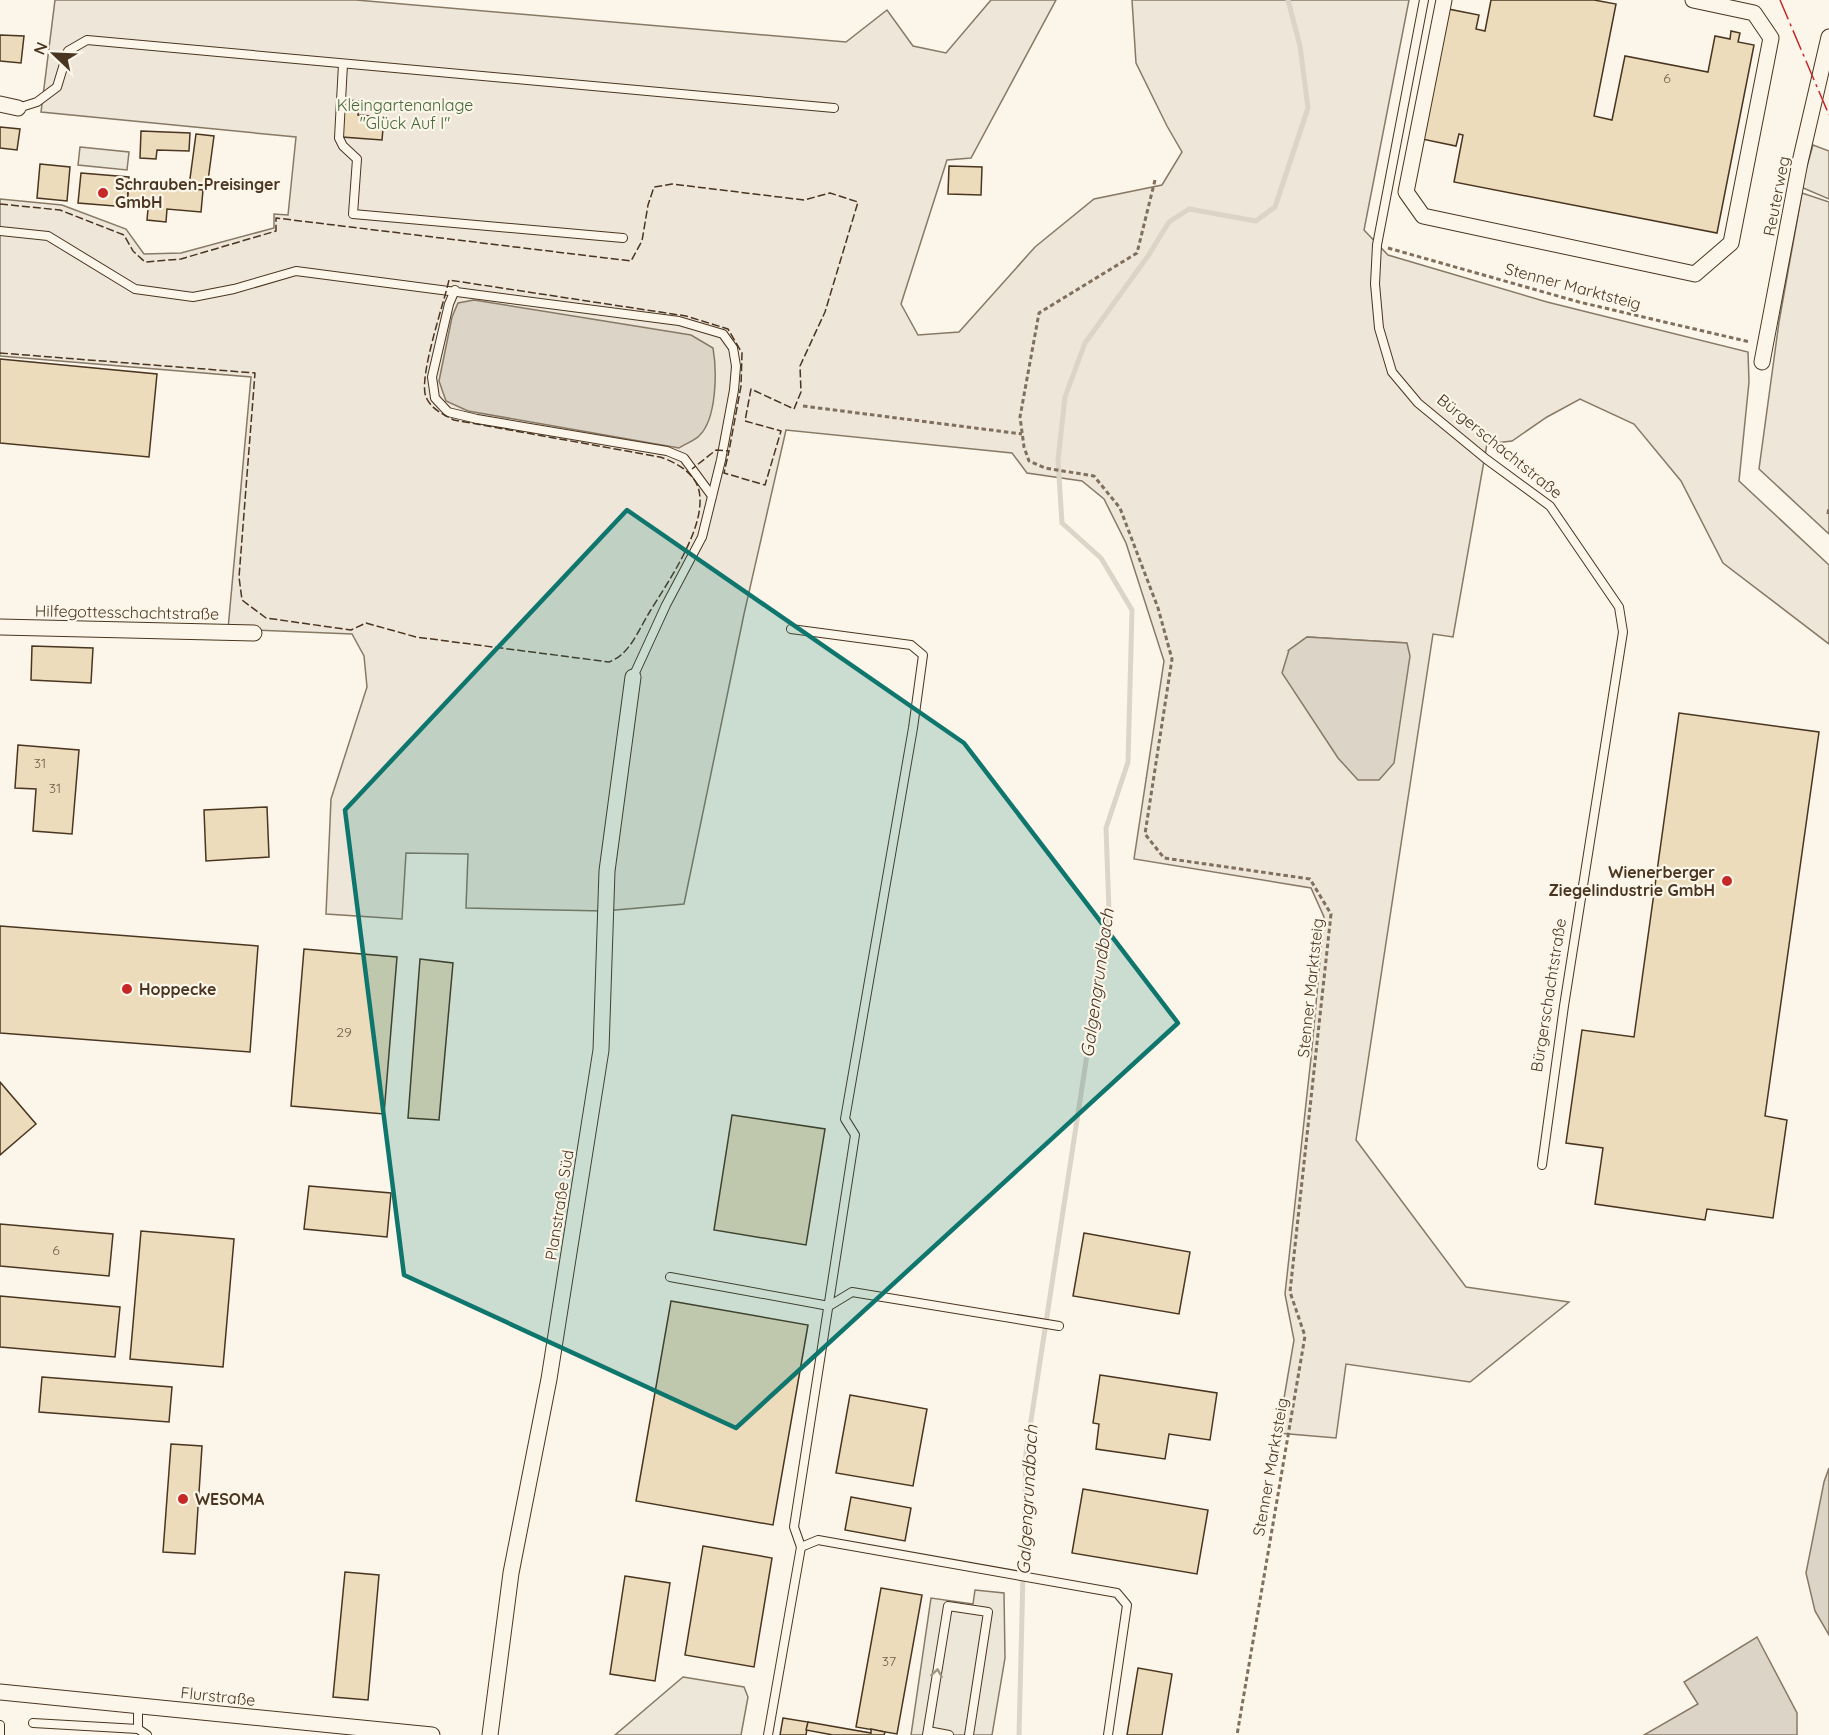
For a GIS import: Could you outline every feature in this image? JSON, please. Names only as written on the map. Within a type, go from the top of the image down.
[{"type":"street","points":[[1444,0],[1406,192],[1423,216],[1695,274],[1731,243],[1771,38],[1754,13],[1693,0]]},
{"type":"street","name":"Reuterweg","points":[[1761,362],[1800,162],[1829,37]]},
{"type":"street","points":[[0,104],[18,108]]},
{"type":"street","name":"Hilfegottesschachtstraße","points":[[0,627],[254,633]]},
{"type":"street","name":"Planstraße Süd","points":[[489,1735],[511,1574],[549,1379],[601,1050],[607,871],[633,677]]},
{"type":"street","name":"Flurstraße","points":[[0,1692],[432,1735]]},
{"type":"lane","name":"Bürgerschachtstraße","points":[[1424,0],[1377,245],[1375,284],[1379,328],[1392,372],[1418,403],[1486,459],[1550,506],[1619,608],[1623,632],[1564,1006],[1542,1165]]},
{"type":"lane","points":[[18,108],[37,102],[57,87],[68,51],[87,40],[834,108]]},
{"type":"lane","points":[[343,64],[339,138],[343,146],[357,159],[353,214],[623,238]]},
{"type":"lane","points":[[0,231],[48,236],[135,289],[193,297],[234,289],[296,271],[679,321],[723,334],[732,348],[736,366],[735,378],[723,450],[702,537],[666,605],[633,677]]},
{"type":"lane","points":[[455,291],[449,304],[432,377],[435,398],[448,412],[668,452],[684,458],[712,496]]},
{"type":"lane","points":[[768,1735],[801,1547],[794,1527],[855,1135],[845,1119],[913,728],[923,655],[911,645],[791,628]]},
{"type":"lane","points":[[670,1277],[829,1306],[852,1292],[1059,1326]]},
{"type":"lane","points":[[801,1547],[818,1540],[1117,1593],[1127,1605],[1108,1735]]},
{"type":"lane","points":[[949,1735],[927,1733],[948,1606],[988,1612],[969,1735]]},
{"type":"lane","points":[[138,1706],[138,1729]]},
{"type":"lane","points":[[33,1723],[138,1729],[147,1735]]},
{"type":"lane","points":[[0,1725],[0,1735]]},
{"type":"path","name":"Stenner Marktsteig","points":[[1155,180],[1137,253],[1039,313],[1020,417],[1029,461],[1051,469],[1094,476],[1120,507],[1158,608],[1172,659],[1145,834],[1164,858],[1310,879],[1332,914],[1290,1292],[1305,1336],[1238,1735]]},
{"type":"path","name":"Stenner Marktsteig","points":[[1377,245],[1579,302],[1765,346]]},
{"type":"path","points":[[803,406],[1022,434]]},
{"type":"path","points":[[1828,514],[1829,507]]},
{"type":"highlighted area","points":[[627,510],[964,743],[1178,1023],[736,1428],[404,1275],[345,810]]},
{"type":"green space","name":"Kleingartenanlage \"Glück Auf I\"","points":[[55,0],[356,0],[846,42],[887,10],[913,46],[946,53],[991,0],[1056,0],[971,158],[947,160],[901,304],[918,335],[959,332],[1035,247],[1094,199],[1162,185],[1182,152],[1136,63],[1132,0],[1409,0],[1364,230],[1388,255],[1547,302],[1748,352],[1749,382],[1739,481],[1829,565],[1829,644],[1723,563],[1681,481],[1634,424],[1580,399],[1547,417],[1512,441],[1487,444],[1453,637],[1433,634],[1356,1140],[1466,1287],[1569,1302],[1470,1382],[1346,1364],[1336,1438],[1278,1433],[1294,1340],[1285,1294],[1324,917],[1311,888],[1134,859],[1164,661],[1126,543],[1104,499],[1082,481],[1027,473],[1012,453],[786,430],[744,614],[684,904],[604,911],[466,908],[468,854],[406,853],[402,919],[326,914],[331,799],[367,687],[364,656],[352,634],[228,629],[251,377],[0,356],[0,199],[62,205],[126,229],[144,254],[181,253],[274,228],[274,214],[288,215],[296,137],[41,112]],"holes":[[[1307,637],[1407,643],[1289,650]]]},
{"type":"green space","points":[[1802,193],[1829,202],[1829,534],[1759,469],[1779,322]]},
{"type":"shaded area","points":[[1813,145],[1829,151],[1829,199],[1801,187]]},
{"type":"shaded area","points":[[80,147],[129,152],[127,170],[78,165]]},
{"type":"shaded area","points":[[474,300],[691,335],[713,348],[714,394],[705,428],[697,438],[679,448],[468,411],[446,401],[439,381],[452,317],[458,303]]},
{"type":"shaded area","points":[[1307,637],[1407,643],[1410,656],[1394,763],[1379,780],[1358,780],[1338,758],[1282,673],[1289,650]]},
{"type":"shaded area","points":[[1829,1468],[1829,1635],[1815,1611],[1806,1573],[1824,1482]]},
{"type":"shaded area","points":[[975,1590],[1004,1593],[1005,1658],[992,1735],[911,1735],[931,1598],[973,1604]]},
{"type":"shaded area","points":[[1757,1637],[1797,1713],[1797,1735],[1644,1735],[1698,1704],[1684,1682]]},
{"type":"shaded area","points":[[683,1677],[744,1687],[748,1697],[741,1735],[615,1735]]},
{"type":"building","points":[[1491,0],[1594,0],[1616,4],[1594,116],[1612,120],[1625,56],[1708,72],[1715,36],[1730,39],[1731,31],[1740,33],[1738,42],[1754,45],[1717,233],[1454,182],[1463,135],[1459,134],[1456,146],[1422,139],[1448,9],[1479,15],[1476,29],[1485,31]]},
{"type":"building","points":[[0,35],[24,36],[21,63],[0,61]]},
{"type":"building","points":[[345,100],[359,101],[358,115],[384,117],[382,140],[342,137]]},
{"type":"building","points":[[0,127],[20,129],[17,150],[0,148]]},
{"type":"building","points":[[141,131],[190,133],[189,151],[157,150],[156,159],[140,158]]},
{"type":"building","points":[[196,134],[214,136],[207,188],[189,186]]},
{"type":"building","points":[[40,164],[70,167],[67,201],[37,198]]},
{"type":"building","points":[[949,166],[982,167],[981,195],[948,194]]},
{"type":"building","name":"Schrauben-Preisinger GmbH","points":[[81,173],[129,177],[127,207],[78,203]]},
{"type":"building","points":[[129,183],[203,190],[201,212],[167,209],[166,222],[147,220],[148,209],[127,207]]},
{"type":"building","points":[[0,359],[157,374],[149,457],[0,443]]},
{"type":"building","points":[[32,646],[93,648],[91,683],[31,680]]},
{"type":"building","name":"Wienerberger Ziegelindustrie GmbH","points":[[1679,713],[1819,732],[1765,1116],[1787,1120],[1773,1218],[1707,1209],[1705,1220],[1595,1204],[1603,1148],[1566,1143],[1582,1030],[1634,1037]]},
{"type":"building","points":[[18,745],[79,750],[72,834],[33,831],[36,789],[15,788]]},
{"type":"building","points":[[267,807],[269,857],[206,861],[204,810]]},
{"type":"building","name":"Hoppecke","points":[[0,926],[258,946],[250,1052],[0,1033]]},
{"type":"building","points":[[304,949],[397,957],[384,1114],[291,1106]]},
{"type":"building","points":[[420,959],[453,963],[439,1120],[408,1118]]},
{"type":"building","points":[[0,1082],[36,1124],[0,1155]]},
{"type":"building","points":[[732,1115],[825,1129],[806,1245],[714,1230]]},
{"type":"building","points":[[309,1186],[391,1193],[387,1237],[304,1229]]},
{"type":"building","points":[[0,1224],[113,1234],[109,1276],[0,1266]]},
{"type":"building","points":[[141,1231],[234,1239],[223,1367],[130,1359]]},
{"type":"building","points":[[1084,1233],[1190,1252],[1179,1314],[1073,1296]]},
{"type":"building","points":[[0,1296],[120,1307],[115,1357],[0,1347]]},
{"type":"building","points":[[671,1301],[808,1325],[773,1525],[636,1501]]},
{"type":"building","points":[[1100,1375],[1217,1393],[1210,1440],[1169,1434],[1165,1459],[1096,1449],[1099,1424],[1093,1423]]},
{"type":"building","points":[[42,1377],[172,1387],[169,1422],[39,1412]]},
{"type":"building","points":[[850,1395],[927,1409],[913,1486],[836,1473]]},
{"type":"building","name":"WESOMA","points":[[171,1444],[202,1446],[195,1554],[163,1552]]},
{"type":"building","points":[[1083,1489],[1208,1510],[1197,1574],[1072,1553]]},
{"type":"building","points":[[851,1497],[911,1508],[905,1541],[845,1530]]},
{"type":"building","points":[[703,1546],[772,1558],[754,1667],[685,1655]]},
{"type":"building","points":[[345,1572],[379,1575],[368,1700],[333,1697]]},
{"type":"building","points":[[625,1576],[670,1583],[655,1681],[610,1674]]},
{"type":"building","points":[[881,1588],[922,1595],[897,1734],[856,1727]]},
{"type":"building","points":[[1138,1668],[1172,1674],[1162,1735],[1127,1735]]},
{"type":"building","points":[[783,1718],[808,1722],[806,1735],[780,1735]]},
{"type":"building","points":[[808,1722],[871,1733],[871,1729],[885,1732],[884,1735],[833,1735],[806,1730]]},
{"type":"waterway","name":"Galgengrundbach","points":[[1019,1735],[1026,1453],[1109,911],[1106,828],[1128,762],[1132,610],[1101,558],[1062,523],[1058,460],[1065,397],[1085,343],[1148,256],[1169,222],[1189,209],[1256,221],[1275,207],[1308,108],[1300,46],[1288,0]]},
{"type":"fence","points":[[0,204],[60,210],[124,235],[133,251],[145,262],[181,259],[276,231],[276,218],[631,261],[642,241],[648,205],[654,187],[672,184],[804,200],[830,193],[858,202],[825,312],[800,366],[801,392],[794,409],[751,389],[745,421],[781,431],[765,485],[724,473],[729,451],[716,450],[692,469]]},
{"type":"fence","points":[[0,353],[255,373],[239,577],[242,600],[266,618],[351,630],[366,623],[416,637],[609,662],[625,651],[636,635],[676,569],[693,535],[698,518],[700,502],[695,481],[677,464],[666,459],[454,420],[434,408],[426,397],[424,387],[428,358],[449,280],[686,316],[728,329],[742,353],[741,386],[729,451]]},
{"type":"power","points":[[1780,0],[1829,115]]},
{"type":"place","name":"Schrauben-Preisinger GmbH","points":[[103,193]]},
{"type":"place","name":"Wienerberger Ziegelindustrie GmbH","points":[[1727,881]]},
{"type":"place","name":"Hoppecke","points":[[127,989]]},
{"type":"place","name":"WESOMA","points":[[183,1499]]}]
